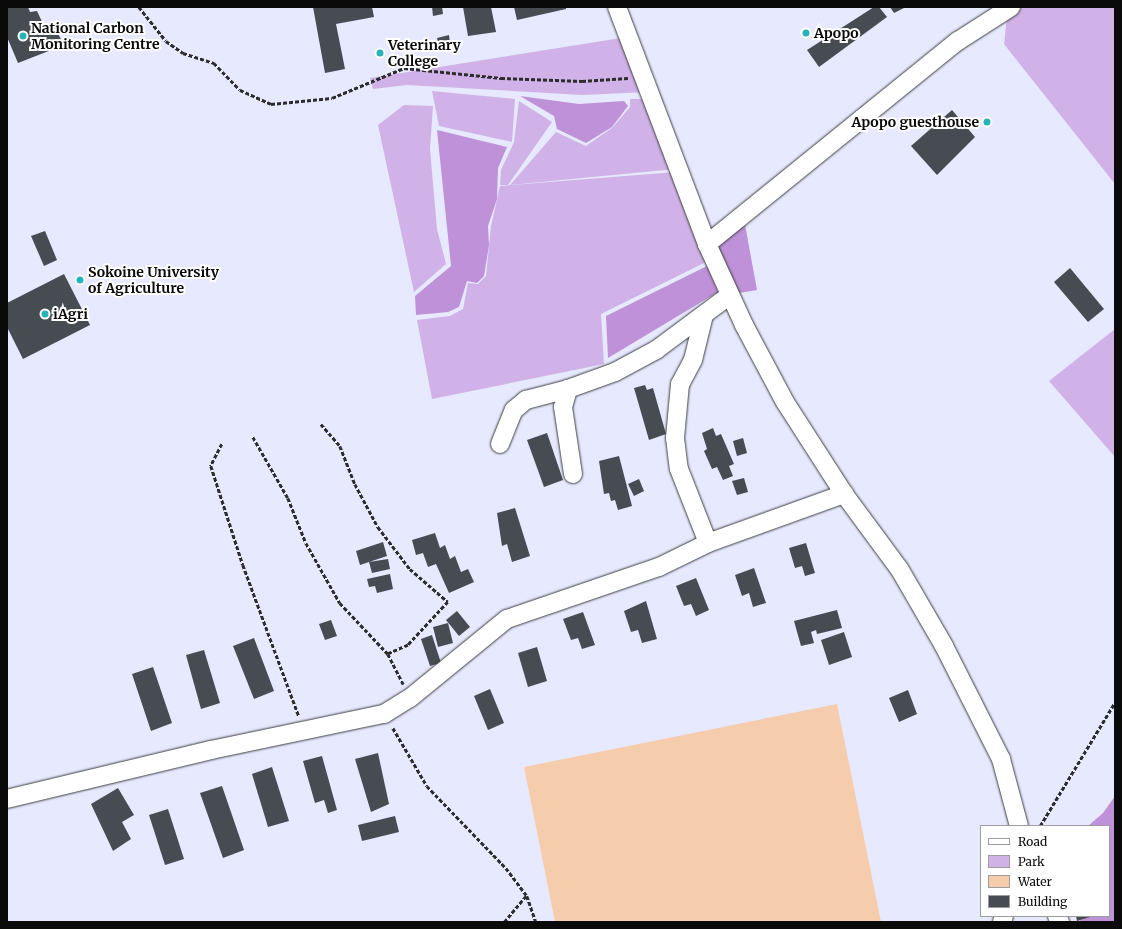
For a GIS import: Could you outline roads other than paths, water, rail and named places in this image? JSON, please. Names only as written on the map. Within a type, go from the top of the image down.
[{"type":"street","points":[[617,7],[707,244],[730,295],[785,402],[844,494],[900,570],[944,646],[1001,759],[1019,825]]},
{"type":"street","points":[[707,244],[958,41],[1011,7]]},
{"type":"street","points":[[500,444],[514,410],[526,400],[568,389],[615,372],[649,353],[730,295]]},
{"type":"street","points":[[704,315],[693,360],[680,384],[676,438],[679,469],[708,543]]},
{"type":"street","points":[[568,389],[563,407],[573,474]]},
{"type":"street","points":[[7,799],[303,729],[384,714],[410,698],[507,619],[659,567],[708,543],[844,494]]},
{"type":"water","points":[[837,704],[881,922],[555,922],[524,767]]},
{"type":"place","name":"Apopo","points":[[806,33]]},
{"type":"place","name":"National Carbon Monitoring Centre","points":[[23,36]]},
{"type":"place","name":"Veterinary College","points":[[380,53]]},
{"type":"place","name":"Apopo guesthouse","points":[[987,122]]},
{"type":"place","name":"Sokoine University of Agriculture","points":[[80,280]]},
{"type":"place","name":"iAgri","points":[[45,314]]}]
